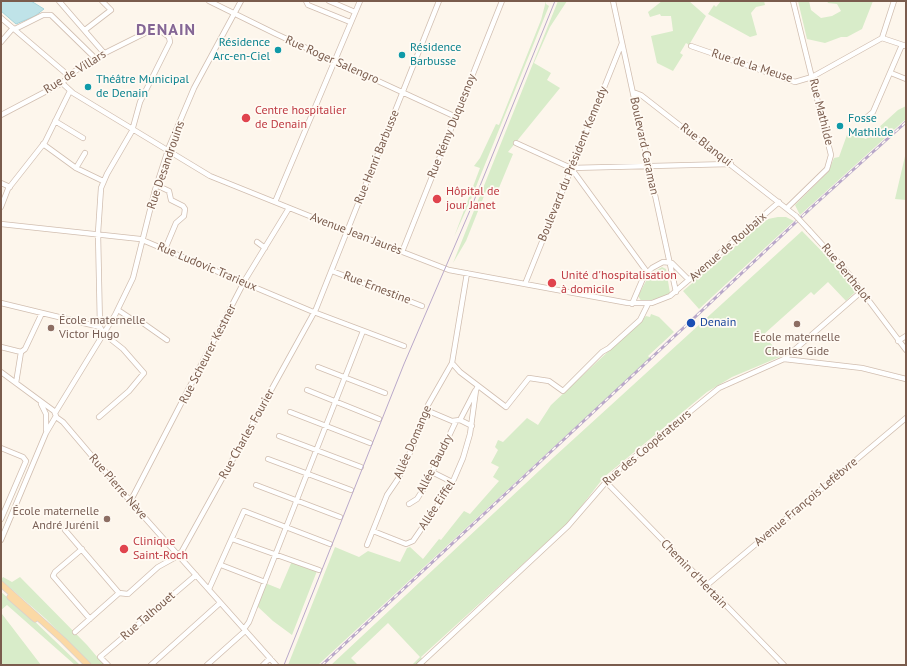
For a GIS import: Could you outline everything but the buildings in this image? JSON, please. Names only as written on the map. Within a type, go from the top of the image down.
[{"type":"main road","points":[[1,584],[58,634],[88,665]]},
{"type":"main road","points":[[1,589],[84,665]]},
{"type":"street","points":[[58,1],[104,53]]},
{"type":"street","points":[[85,30],[111,10],[102,1]]},
{"type":"street","name":"Rue Roger Salengro","points":[[209,1],[456,117]]},
{"type":"street","name":"Rue Desandrouins","points":[[8,521],[54,415],[118,310],[133,278],[156,185],[168,150],[193,91],[241,1]]},
{"type":"street","points":[[306,1],[308,5],[350,22]]},
{"type":"street","points":[[329,1],[355,12]]},
{"type":"street","points":[[275,202],[360,1]]},
{"type":"street","name":"Rue Henri Barbusse","points":[[315,313],[440,1]]},
{"type":"street","name":"Rue Rémy Duquesnoy","points":[[402,252],[502,1]]},
{"type":"street","name":"Boulevard Caraman","points":[[613,1],[676,292]]},
{"type":"street","name":"Rue Mathilde","points":[[787,208],[826,171],[831,161],[830,148],[793,1]]},
{"type":"street","points":[[866,118],[872,112],[904,46],[882,38],[894,1]]},
{"type":"street","points":[[1,42],[14,29],[43,15],[51,15],[95,58]]},
{"type":"street","points":[[1,18],[69,76]]},
{"type":"street","name":"Rue de Villars","points":[[1,115],[62,83],[69,76],[95,58],[155,28],[161,30],[168,36],[170,42],[140,102],[133,129]]},
{"type":"street","name":"Rue de la Meuse","points":[[691,46],[792,82],[812,77],[882,38]]},
{"type":"street","name":"Boulevard du Président Kennedy","points":[[525,284],[622,44]]},
{"type":"street","points":[[891,73],[906,79]]},
{"type":"street","name":"Avenue Jean Jaurès","points":[[62,83],[70,91],[213,177],[447,269],[632,304],[648,304],[664,299],[676,292]]},
{"type":"street","points":[[1,207],[10,187],[43,144],[70,91]]},
{"type":"street","name":"Rue Blanqui","points":[[632,92],[642,95],[779,202]]},
{"type":"street","points":[[55,121],[83,138]]},
{"type":"street","points":[[99,416],[129,391],[144,373],[123,349],[104,334],[100,327],[98,233],[99,206],[103,181],[133,129]]},
{"type":"street","points":[[516,143],[571,168],[731,164]]},
{"type":"street","points":[[43,144],[76,168],[103,181]]},
{"type":"street","points":[[76,168],[85,153]]},
{"type":"street","points":[[571,168],[647,272]]},
{"type":"street","points":[[1,183],[10,187]]},
{"type":"street","points":[[156,185],[168,191],[171,200],[183,206],[185,209],[184,216],[176,223],[164,249]]},
{"type":"street","name":"Rue Berthelot","points":[[779,202],[796,216],[848,273],[906,350]]},
{"type":"street","name":"Avenue de Roubaix","points":[[676,292],[779,202]]},
{"type":"street","name":"Rue Scheurer Kestner","points":[[130,502],[244,283],[289,208]]},
{"type":"street","name":"Rue Ludovic Trarieux","points":[[1,224],[98,233],[142,240],[315,313],[404,346]]},
{"type":"street","points":[[257,242],[265,248]]},
{"type":"street","points":[[632,304],[642,278],[647,272],[664,262],[669,261],[689,280]]},
{"type":"street","name":"Rue Ernestine","points":[[332,271],[422,306]]},
{"type":"street","name":"Allée Domange","points":[[367,545],[388,495],[397,482],[412,448],[426,410],[452,363],[467,273]]},
{"type":"street","name":"Rue des Coopérateurs","points":[[419,665],[568,526],[606,482],[714,392],[734,380],[784,359],[862,291]]},
{"type":"street","points":[[1,303],[100,327]]},
{"type":"street","points":[[452,363],[477,388],[506,407],[529,378],[549,381],[563,391],[603,351],[609,348],[640,320],[648,304]]},
{"type":"street","points":[[118,310],[136,322],[140,321],[167,340]]},
{"type":"street","points":[[16,383],[21,352],[25,349],[42,313]]},
{"type":"street","name":"Rue Charles Fourier","points":[[178,555],[315,313]]},
{"type":"street","points":[[207,665],[245,630],[248,624],[363,331]]},
{"type":"street","points":[[898,341],[906,336]]},
{"type":"street","points":[[1,347],[21,352]]},
{"type":"street","points":[[784,359],[862,368],[906,379]]},
{"type":"street","points":[[318,367],[385,393]]},
{"type":"street","name":"Rue Pierre Nève","points":[[1,372],[37,399],[63,422],[130,502],[276,665]]},
{"type":"street","name":"Allée Baudry","points":[[409,504],[418,497],[458,420],[477,388]]},
{"type":"street","name":"Allée Eiffel","points":[[373,530],[406,544],[410,544],[435,510],[452,482],[466,451],[472,426],[477,388]]},
{"type":"street","points":[[307,390],[379,419]]},
{"type":"street","name":"Rue Pierre Nève","points":[[37,399],[46,416]]},
{"type":"street","name":"Allée Baudry","points":[[426,410],[452,421],[458,420]]},
{"type":"street","points":[[290,412],[370,443]]},
{"type":"street","points":[[46,416],[54,415]]},
{"type":"street","points":[[46,416],[49,420],[54,415]]},
{"type":"street","points":[[46,416],[46,433]]},
{"type":"street","name":"Avenue François Lefèbvre","points":[[706,586],[906,418]]},
{"type":"street","points":[[458,420],[472,426]]},
{"type":"street","points":[[279,436],[361,467]]},
{"type":"street","points":[[1,448],[23,457],[26,460],[1,519],[8,521]]},
{"type":"street","points":[[268,459],[351,490]]},
{"type":"street","points":[[432,472],[452,482]]},
{"type":"street","name":"Chemin d'Hertain","points":[[606,482],[784,665]]},
{"type":"street","points":[[256,485],[340,517]]},
{"type":"street","points":[[14,490],[20,492]]},
{"type":"street","points":[[209,589],[244,511],[330,544]]},
{"type":"street","points":[[1,532],[8,521]]},
{"type":"street","points":[[1,540],[8,521]]},
{"type":"street","points":[[66,530],[120,593],[128,594],[160,565],[178,555]]},
{"type":"street","points":[[232,539],[319,570]]},
{"type":"street","points":[[82,549],[55,572],[53,576],[90,619]]},
{"type":"street","points":[[221,565],[265,582]]},
{"type":"street","name":"Rue Talhouet","points":[[108,665],[100,657],[196,574]]},
{"type":"street","points":[[75,632],[120,593]]},
{"type":"street","points":[[151,665],[220,602]]},
{"type":"street","points":[[263,665],[270,658]]},
{"type":"green space","points":[[546,1],[546,4],[549,6],[471,199],[454,237],[480,168],[474,166],[480,158],[496,124],[499,125],[541,20]]},
{"type":"green space","points":[[558,1],[567,1],[550,27],[534,63],[551,73],[547,80],[560,88],[508,152],[513,154],[496,195],[486,191],[466,241],[453,263]]},
{"type":"green space","points":[[662,1],[689,1],[706,16],[689,45],[686,43],[680,53],[683,55],[673,71],[657,63],[651,36],[673,31],[671,16],[661,16],[660,14],[650,17],[648,12]]},
{"type":"green space","points":[[721,1],[764,1],[765,5],[756,7],[751,13],[757,35],[750,37],[708,14],[714,5],[716,7]]},
{"type":"green space","points":[[798,1],[809,1],[811,10],[821,18],[832,16],[841,11],[837,4],[828,3],[827,1],[873,1],[862,29],[847,37],[841,37],[825,43],[807,39]]},
{"type":"green space","points":[[906,106],[906,119],[800,215],[795,205],[828,172],[834,158],[839,157],[848,132],[866,139],[898,110]]},
{"type":"green space","points":[[906,152],[906,200],[895,199]]},
{"type":"green space","points":[[786,217],[794,221],[699,309],[683,291],[761,224],[768,219]]},
{"type":"green space","points":[[802,231],[846,276],[855,292],[846,301],[828,282],[814,295],[811,292],[763,335],[782,356],[732,377],[707,392],[604,477],[570,521],[421,657],[426,665],[412,665],[420,657],[388,623],[351,658],[358,665],[331,665],[554,457]]},
{"type":"green space","points":[[662,267],[666,269],[670,293],[661,298],[642,302],[638,296],[646,281],[654,272]]},
{"type":"green space","points":[[651,314],[659,317],[674,332],[648,356],[650,358],[318,665],[288,665],[335,547],[359,557],[368,551],[400,562],[407,548],[410,547],[423,559],[439,539],[441,540],[464,511],[470,514],[499,481],[493,477],[499,467],[491,463],[498,450],[495,447],[498,440],[503,442],[527,418],[538,425],[551,405],[646,316],[650,317]]},
{"type":"green space","points":[[292,561],[317,571],[292,635],[273,621],[257,606],[265,583],[280,589]]},
{"type":"green space","points":[[3,577],[12,582],[20,577],[87,645],[104,665],[91,665],[46,619],[1,580]]},
{"type":"green space","points":[[1,592],[26,613],[80,665],[75,665],[7,605],[1,610]]},
{"type":"green space","points":[[2,614],[41,665],[1,665]]},
{"type":"water","points":[[31,1],[44,9],[35,16],[16,24],[1,11],[1,2]]},
{"type":"tram line","points":[[284,665],[404,364],[471,208],[555,1]]},
{"type":"railway","points":[[322,665],[812,207],[906,122]]},
{"type":"place","name":"Résidence Arc-en-Ciel","points":[[278,50]]},
{"type":"place","name":"Résidence Barbusse","points":[[402,55]]},
{"type":"place","name":"Théâtre Municipal de Denain","points":[[88,87]]},
{"type":"place","name":"Centre hospitalier de Denain","points":[[246,118]]},
{"type":"place","name":"Fosse Mathilde","points":[[840,126]]},
{"type":"place","name":"Hôpital de jour Janet","points":[[437,199]]},
{"type":"place","name":"Unité d'hospitalisation à domicile","points":[[552,283]]},
{"type":"place","name":"Denain","points":[[691,323]]},
{"type":"place","name":"École maternelle Charles Gide","points":[[797,324]]},
{"type":"place","name":"École maternelle Victor Hugo","points":[[51,328]]},
{"type":"place","name":"École maternelle André Jurénil","points":[[107,519]]},
{"type":"place","name":"Clinique Saint-Roch","points":[[124,549]]},
{"type":"district","name":"DENAIN","points":[[166,30]]}]
